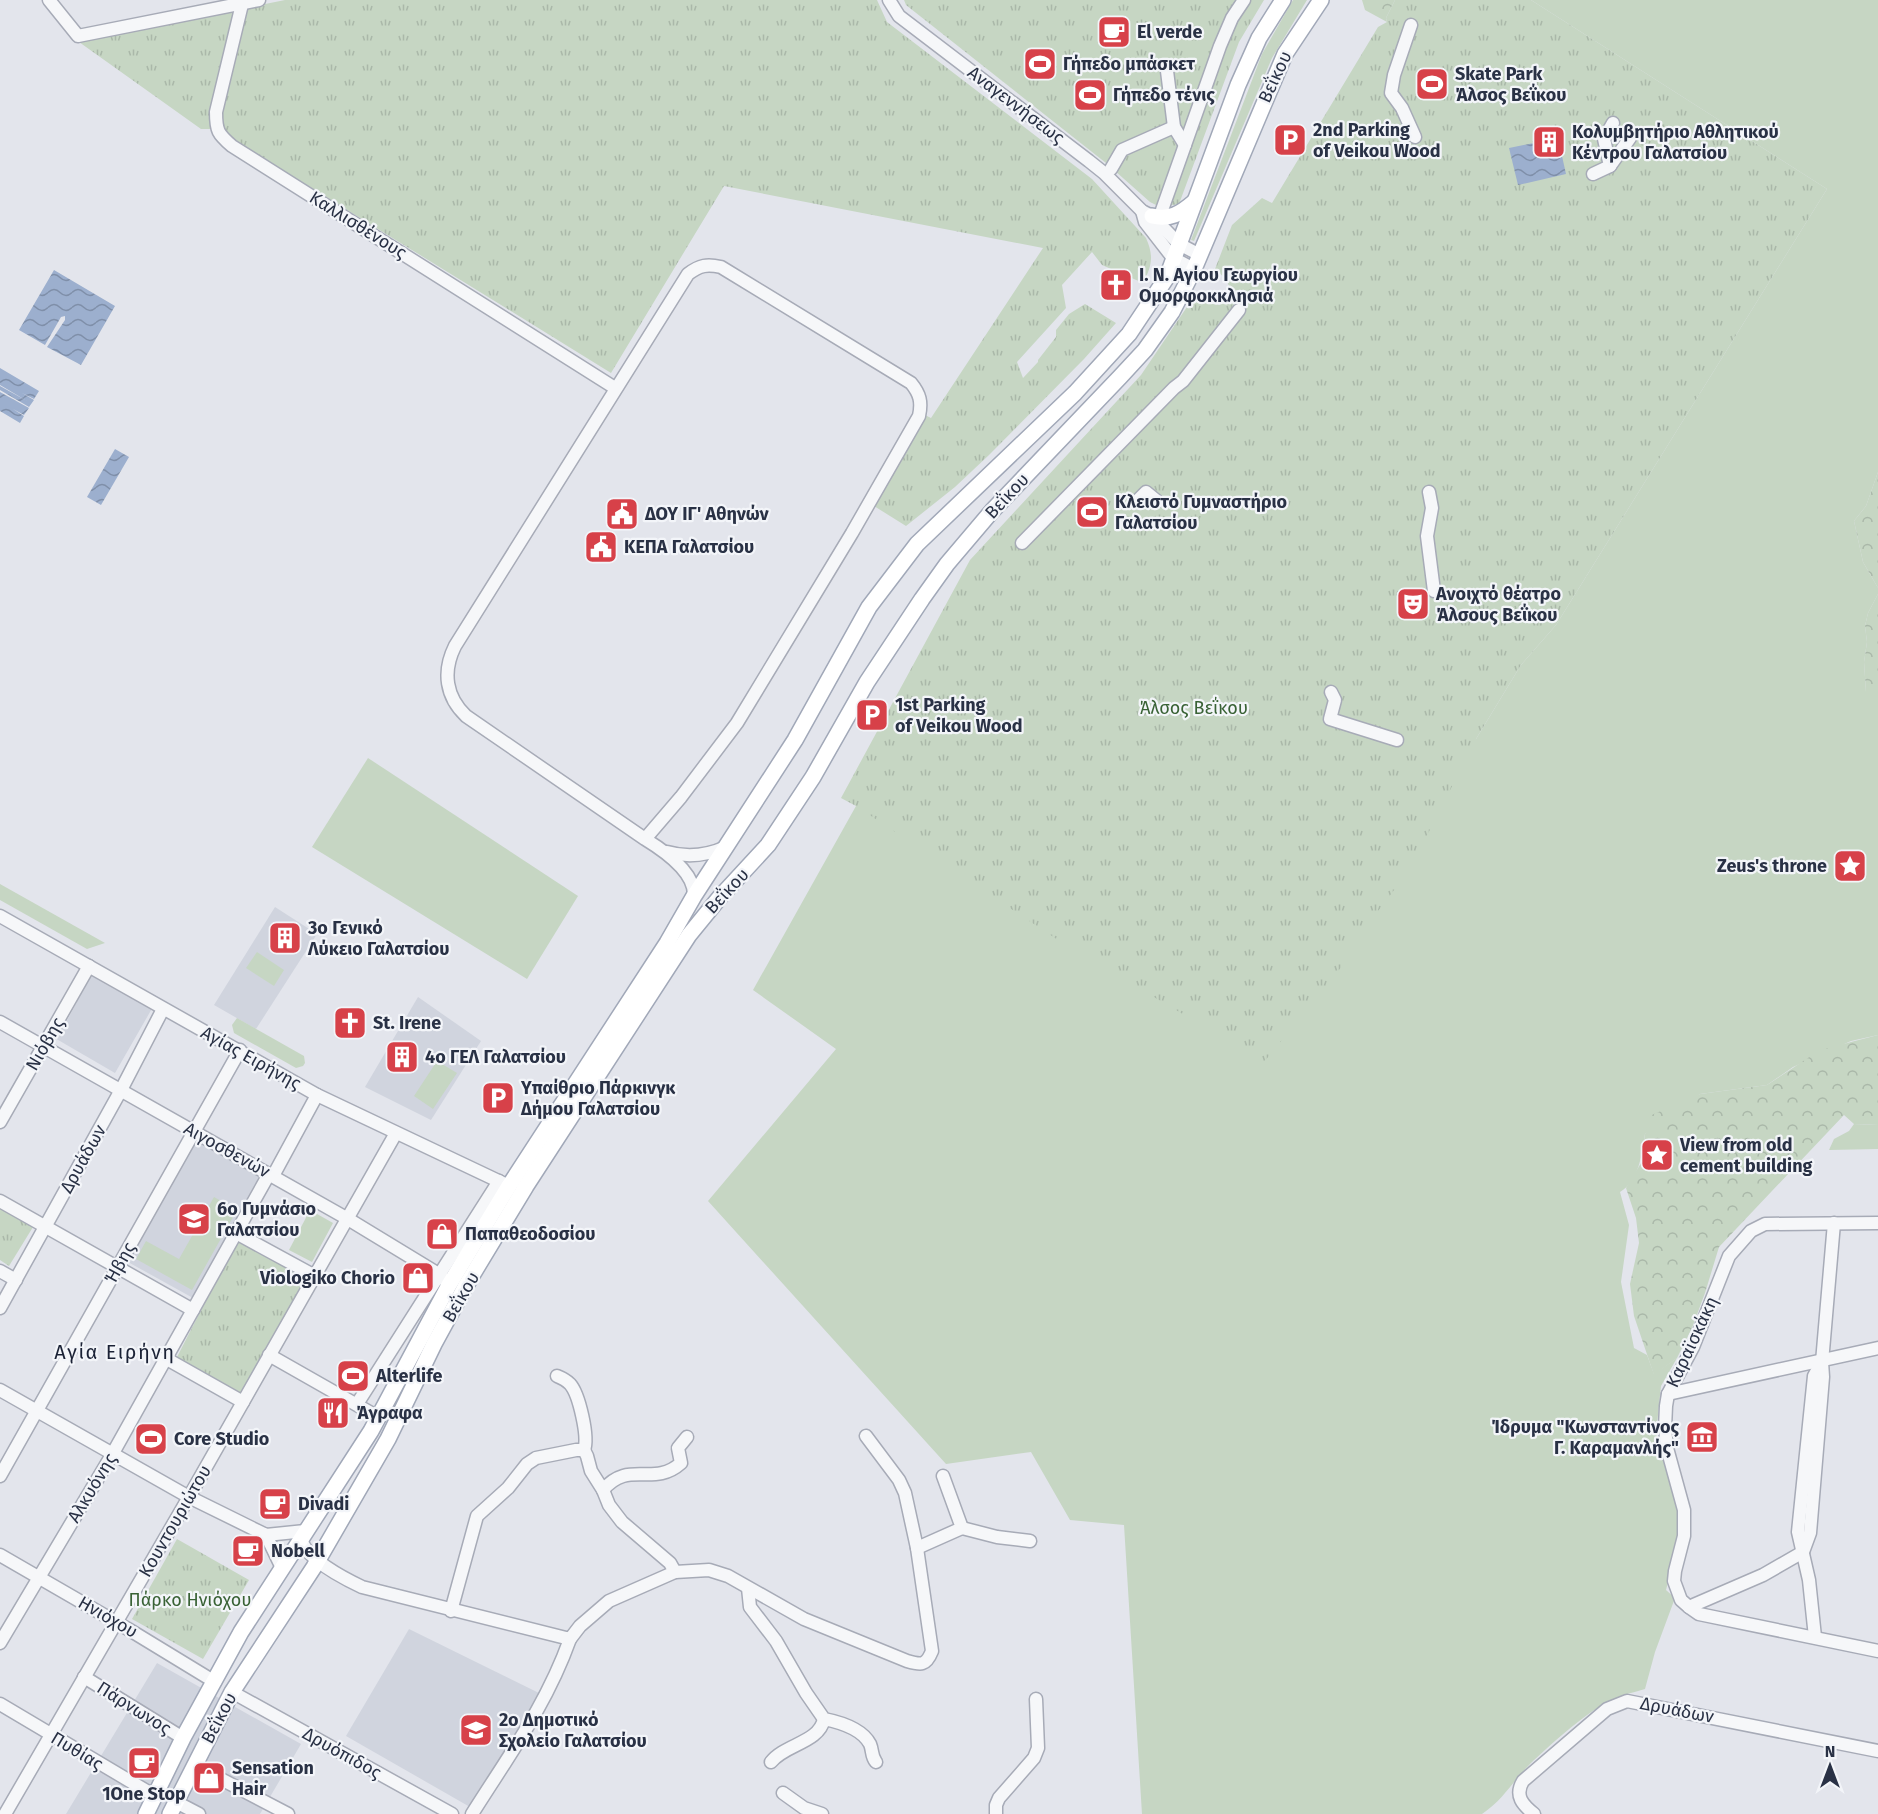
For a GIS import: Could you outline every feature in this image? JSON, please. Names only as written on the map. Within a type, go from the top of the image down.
[{"type":"main road","name":"Βεΐκου","points":[[146,1814],[183,1738],[241,1632],[371,1431],[444,1280],[504,1183],[667,943],[694,896],[795,740],[869,608],[925,536],[1075,393],[1129,334],[1167,277],[1238,85],[1259,38],[1283,0]]},
{"type":"main road","name":"Βεΐκου","points":[[173,1808],[232,1692],[318,1560],[388,1438],[434,1344],[471,1277],[526,1186],[689,935],[768,845],[813,777],[867,682],[947,564],[992,511],[1145,350],[1172,312],[1197,262],[1285,54],[1320,0]]},
{"type":"main road","points":[[1152,212],[1172,217],[1184,211],[1194,202]]},
{"type":"street","points":[[49,0],[78,36],[259,0]]},
{"type":"street","name":"Αναγεννήσεως","points":[[890,0],[899,16],[1089,160],[1152,212],[1176,251],[1197,262]]},
{"type":"street","points":[[1152,212],[1185,145],[1232,18],[1244,0]]},
{"type":"street","name":"Καλλισθένους","points":[[243,2],[216,112],[216,129],[221,136],[232,146],[615,388]]},
{"type":"street","points":[[1411,25],[1394,75],[1391,93],[1402,108],[1415,137]]},
{"type":"street","points":[[1167,71],[1174,127],[1185,145]]},
{"type":"street","points":[[1610,166],[1604,139],[1614,123]]},
{"type":"street","points":[[1111,169],[1122,150],[1174,127]]},
{"type":"street","points":[[1593,174],[1610,166],[1630,138]]},
{"type":"street","points":[[645,838],[681,797],[737,723],[852,533],[919,416],[921,404],[918,392],[911,383],[721,267],[709,264],[699,266],[688,274],[615,388],[455,646],[449,658],[447,682],[454,703],[466,716],[645,838],[667,852],[692,883],[694,896]]},
{"type":"street","points":[[1022,543],[1183,381],[1239,310]]},
{"type":"street","points":[[1136,502],[1146,492],[1157,501]]},
{"type":"street","points":[[1429,492],[1432,508],[1427,536],[1434,591]]},
{"type":"street","points":[[1331,692],[1335,700],[1330,719],[1397,740]]},
{"type":"street","points":[[667,852],[697,856],[708,855],[726,848]]},
{"type":"street","name":"Αγίας Ειρήνης","points":[[0,916],[317,1095],[504,1183]]},
{"type":"street","name":"Νιόβης","points":[[0,1122],[89,966]]},
{"type":"street","name":"Δρυάδων","points":[[0,1308],[121,1090],[163,1009]]},
{"type":"street","name":"Αιγοσθενών","points":[[0,1022],[348,1219],[444,1280]]},
{"type":"street","name":"Ήβης","points":[[0,1476],[240,1050]]},
{"type":"street","name":"Αλκυόνης","points":[[0,1643],[113,1452],[236,1233],[317,1095]]},
{"type":"street","name":"Κουντουριώτου","points":[[5,1814],[189,1497],[396,1132]]},
{"type":"street","points":[[0,1201],[192,1310]]},
{"type":"street","points":[[1815,1637],[1809,1580],[1803,1552],[1810,1533],[1834,1223],[1878,1223]]},
{"type":"street","name":"Καραϊσκάκη","points":[[1689,1607],[1681,1600],[1674,1581],[1684,1536],[1684,1510],[1665,1434],[1668,1394],[1693,1347],[1729,1256],[1757,1227],[1765,1224],[1834,1223]]},
{"type":"street","points":[[236,1233],[315,1276]]},
{"type":"street","points":[[0,1271],[16,1280]]},
{"type":"street","points":[[357,1404],[444,1280]]},
{"type":"street","points":[[1668,1394],[1878,1348]]},
{"type":"street","points":[[269,1355],[378,1416]]},
{"type":"street","points":[[165,1358],[243,1402]]},
{"type":"street","points":[[558,1376],[570,1384],[574,1390],[585,1429],[586,1447],[584,1450],[591,1471],[609,1505],[622,1522],[670,1563],[675,1572]]},
{"type":"street","points":[[0,1390],[189,1497],[266,1535],[303,1535],[304,1546],[318,1560],[342,1578],[362,1587],[570,1639]]},
{"type":"street","points":[[472,1814],[534,1720],[555,1678],[570,1639],[580,1626],[609,1601],[675,1572],[709,1570],[728,1576],[804,1619],[907,1661],[918,1664],[928,1660],[932,1651],[917,1548],[905,1493],[899,1480],[866,1436]]},
{"type":"street","points":[[603,1490],[611,1480],[622,1475],[665,1474],[674,1470],[681,1464],[678,1448],[687,1437]]},
{"type":"street","points":[[451,1611],[477,1516],[508,1488],[527,1464],[536,1458],[576,1449],[584,1450]]},
{"type":"street","points":[[943,1476],[962,1528]]},
{"type":"street","points":[[917,1548],[962,1528],[997,1537],[1030,1541]]},
{"type":"street","points":[[266,1535],[282,1568]]},
{"type":"street","points":[[1689,1607],[1763,1575],[1803,1552]]},
{"type":"street","name":"Ηνιόχου","points":[[0,1555],[214,1682]]},
{"type":"street","points":[[748,1588],[750,1607],[776,1641],[824,1719],[835,1721],[858,1732],[870,1744],[872,1756],[876,1762]]},
{"type":"street","points":[[1689,1607],[1699,1614],[1878,1652]]},
{"type":"street","name":"Πάρνωνος","points":[[84,1677],[183,1738]]},
{"type":"street","name":"Δρυόπιδος","points":[[232,1692],[452,1814]]},
{"type":"street","points":[[996,1814],[999,1798],[1034,1758],[1038,1748],[1036,1699]]},
{"type":"street","name":"Δρυάδων","points":[[1534,1814],[1521,1802],[1519,1790],[1525,1780],[1607,1708],[1627,1701],[1878,1750]]},
{"type":"street","name":"Πυθίας","points":[[0,1704],[155,1797]]},
{"type":"street","points":[[771,1762],[777,1754],[814,1735],[821,1728],[824,1719]]},
{"type":"street","points":[[194,1765],[288,1814]]},
{"type":"street","points":[[783,1793],[804,1808],[822,1814]]},
{"type":"street","points":[[173,1808],[199,1814]]},
{"type":"shaded area","points":[[275,907],[317,934],[256,1029],[214,1005]]},
{"type":"shaded area","points":[[92,970],[154,1005],[115,1073],[53,1037],[62,1025],[64,1026],[77,1002],[74,1000]]},
{"type":"shaded area","points":[[418,997],[481,1041],[431,1120],[365,1087]]},
{"type":"shaded area","name":"6ο Γυμνάσιο Γαλατσίου","points":[[195,1140],[260,1176],[193,1298],[128,1262]]},
{"type":"shaded area","points":[[409,1629],[541,1694],[470,1807],[346,1736]]},
{"type":"shaded area","points":[[157,1663],[301,1744],[260,1814],[66,1814]]},
{"type":"green space","points":[[285,0],[877,0],[887,22],[1092,179],[1146,238],[1151,256],[1148,271],[1143,283],[1102,265],[1092,252],[1062,285],[1066,308],[1017,362],[1023,378],[1056,337],[1056,330],[1069,314],[1085,304],[1116,323],[1084,359],[989,455],[955,487],[906,526],[874,506],[925,415],[931,418],[1043,248],[724,186],[611,373],[216,129],[201,129],[79,42]]},
{"type":"green space","points":[[904,0],[1264,0],[1239,42],[1179,204],[1160,207],[1150,202],[1106,163],[906,5]]},
{"type":"green space","points":[[1293,0],[1307,0],[1272,58],[1194,241],[1191,240],[1262,54]]},
{"type":"green space","points":[[1362,0],[1395,0],[1386,18],[1387,22],[1365,10]]},
{"type":"green space","name":"Άλσος Βεΐκου","points":[[1395,0],[1531,0],[1827,189],[1556,625],[1521,665],[1476,739],[1410,869],[1369,923],[1343,965],[1264,1062],[1064,944],[841,798],[970,560],[1141,375],[1191,301],[1220,305],[1231,291],[1226,279],[1215,269],[1232,225],[1262,198],[1272,203],[1378,27],[1387,22],[1386,18]]},
{"type":"green space","points":[[1531,0],[1878,0],[1878,472],[1866,506],[1854,521],[1863,562],[1878,588],[1878,594],[1868,613],[1865,626],[1867,642],[1864,662],[1866,692],[1878,692],[1878,1035],[1851,1041],[1793,1067],[1767,1085],[1700,1094],[1645,1134],[1641,1158],[1632,1181],[1620,1192],[1629,1225],[1621,1282],[1634,1348],[1647,1355],[1654,1374],[1677,1358],[1661,1386],[1656,1434],[1681,1513],[1680,1535],[1666,1590],[1675,1598],[1655,1652],[1645,1689],[1611,1701],[1577,1723],[1530,1764],[1502,1796],[1482,1814],[1142,1814],[1124,1525],[1070,1520],[1031,1452],[946,1464],[708,1201],[836,1049],[753,990],[856,806],[1476,739],[1521,665],[1556,625],[1827,189]]},
{"type":"green space","points":[[1878,472],[1878,588],[1863,562],[1854,521],[1866,506]]},
{"type":"green space","points":[[1878,594],[1878,692],[1866,692],[1865,626],[1868,613]]},
{"type":"green space","points":[[368,758],[578,896],[527,979],[312,847]]},
{"type":"green space","points":[[0,884],[105,943],[87,949],[0,900]]},
{"type":"green space","points":[[257,952],[284,970],[274,986],[246,968]]},
{"type":"green space","points":[[237,1018],[304,1056],[303,1066],[296,1068],[234,1033],[232,1025]]},
{"type":"green space","points":[[1878,1035],[1878,1125],[1854,1124],[1844,1115],[1719,1247],[1692,1328],[1677,1358],[1654,1375],[1634,1316],[1630,1284],[1639,1243],[1636,1218],[1626,1188],[1641,1163],[1645,1134],[1649,1129],[1647,1117],[1700,1094],[1767,1085],[1820,1050]]},
{"type":"green space","points":[[437,1061],[457,1073],[433,1109],[414,1096]]},
{"type":"green space","points":[[1854,1124],[1878,1125],[1878,1149],[1829,1150],[1834,1139],[1849,1131]]},
{"type":"green space","points":[[214,1197],[237,1210],[192,1290],[136,1259],[146,1241],[179,1259]]},
{"type":"green space","points":[[0,1207],[33,1227],[9,1266],[0,1260]]},
{"type":"green space","points":[[310,1210],[333,1223],[312,1262],[289,1250]]},
{"type":"green space","points":[[238,1238],[307,1276],[242,1396],[176,1359]]},
{"type":"green space","name":"Πάρκο Ηνιόχου","points":[[177,1539],[249,1580],[203,1659],[132,1619]]},
{"type":"water","points":[[1558,138],[1566,174],[1518,185],[1509,148]]},
{"type":"water","points":[[54,270],[115,306],[81,365],[47,347],[65,320],[65,316],[61,317],[45,345],[19,330]]},
{"type":"water","points":[[0,368],[39,391],[34,399],[22,393],[34,400],[29,407],[0,390],[0,386],[27,401],[0,385]]},
{"type":"water","points":[[0,392],[29,408],[24,415],[13,409],[24,416],[20,423],[0,411]]},
{"type":"water","points":[[115,449],[129,457],[101,505],[87,497]]},
{"type":"place","name":"El verde","points":[[1114,32]]},
{"type":"place","name":"Γήπεδο μπάσκετ","points":[[1040,64]]},
{"type":"place","name":"Skate Park Άλσος Βεΐκου","points":[[1432,84]]},
{"type":"place","name":"Γήπεδο τένις","points":[[1090,95]]},
{"type":"place","name":"2nd Parking of Veikou Wood","points":[[1290,140]]},
{"type":"place","name":"Κολυμβητήριο Αθλητικού Κέντρου Γαλατσίου","points":[[1549,142]]},
{"type":"place","name":"Ι. Ν. Αγίου Γεωργίου Ομορφοκκλησιά","points":[[1116,285]]},
{"type":"place","name":"Κλειστό Γυμναστήριο Γαλατσίου","points":[[1092,512]]},
{"type":"place","name":"ΔΟΥ ΙΓ' Αθηνών","points":[[622,514]]},
{"type":"place","name":"ΚΕΠΑ Γαλατσίου","points":[[601,547]]},
{"type":"place","name":"Ανοιχτό θέατρο Άλσους Βεΐκου","points":[[1413,604]]},
{"type":"place","name":"1st Parking of Veikou Wood","points":[[872,715]]},
{"type":"place","name":"Zeus's throne","points":[[1850,866]]},
{"type":"place","name":"3ο Γενικό Λύκειο Γαλατσίου","points":[[285,938]]},
{"type":"place","name":"St. Irene","points":[[350,1023]]},
{"type":"place","name":"4ο ΓΕΛ Γαλατσίου","points":[[402,1057]]},
{"type":"place","name":"Υπαίθριο Πάρκινγκ Δήμου Γαλατσίου","points":[[498,1098]]},
{"type":"place","name":"View from old cement building","points":[[1657,1155]]},
{"type":"place","name":"6ο Γυμνάσιο Γαλατσίου","points":[[194,1219]]},
{"type":"place","name":"Παπαθεοδοσίου","points":[[442,1234]]},
{"type":"place","name":"Viologiko Chorio","points":[[418,1278]]},
{"type":"place","name":"Alterlife","points":[[353,1376]]},
{"type":"place","name":"Άγραφα","points":[[333,1413]]},
{"type":"place","name":"Ίδρυμα \"Κωνσταντίνος Γ. Καραμανλής\"","points":[[1702,1437]]},
{"type":"place","name":"Core Studio","points":[[151,1439]]},
{"type":"place","name":"Divadi","points":[[275,1504]]},
{"type":"place","name":"Nobell","points":[[248,1551]]},
{"type":"place","name":"2ο Δημοτικό Σχολείο Γαλατσίου","points":[[476,1730]]},
{"type":"place","name":"1One Stop","points":[[144,1763]]},
{"type":"place","name":"Sensation Hair","points":[[209,1778]]},
{"type":"district","name":"Αγία Ειρήνη","points":[[115,1352]]}]
